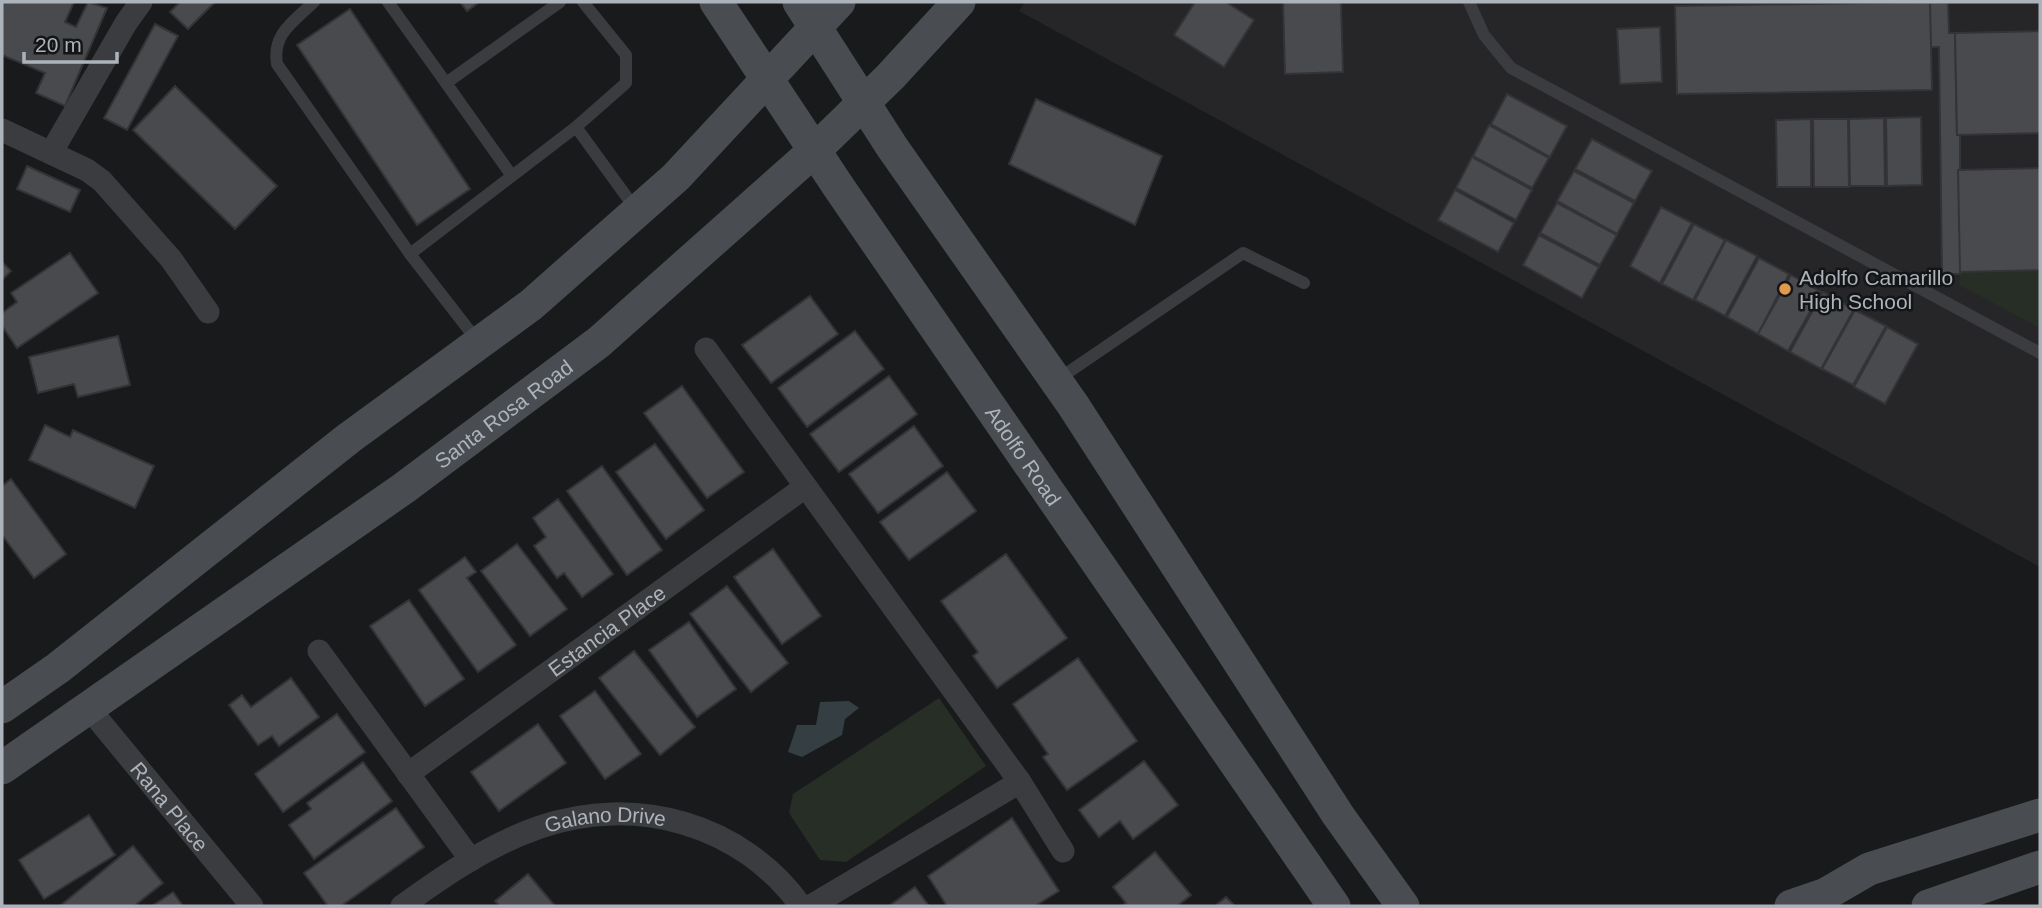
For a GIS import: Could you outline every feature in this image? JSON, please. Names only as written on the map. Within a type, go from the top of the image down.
[{"type":"main road","name":"Adolfo Road","points":[[716,2],[1334,906]]},
{"type":"main road","points":[[2,707],[58,668],[349,438],[531,305],[676,177],[768,79],[808,14],[839,2]]},
{"type":"main road","name":"Santa Rosa Road","points":[[2,768],[87,706],[404,488],[599,342],[815,150],[959,2]]},
{"type":"main road","points":[[808,14],[937,213],[1056,380],[1338,815],[1403,906]]},
{"type":"main road","points":[[1791,906],[1826,894],[1869,869],[2040,815]]},
{"type":"main road","points":[[1928,906],[2040,867]]},
{"type":"street","points":[[51,153],[126,23],[141,2]]},
{"type":"street","points":[[2,130],[102,181],[171,260],[208,312]]},
{"type":"street","points":[[706,349],[1020,782],[1063,851]]},
{"type":"street","name":"Estancia Place","points":[[408,774],[805,487]]},
{"type":"street","points":[[319,650],[471,860]]},
{"type":"street","name":"Rana Place","points":[[87,706],[253,906]]},
{"type":"street","points":[[811,906],[1020,782]]},
{"type":"street","name":"Galano Drive","points":[[402,906],[471,860],[528,832],[571,818],[620,814],[674,821],[730,840],[764,864],[801,906]]},
{"type":"lane","points":[[313,2],[282,33],[274,48],[277,64],[410,254],[479,344]]},
{"type":"lane","points":[[388,2],[512,176]]},
{"type":"lane","points":[[446,83],[560,2]]},
{"type":"lane","points":[[410,254],[576,127],[626,83],[626,55],[583,2]]},
{"type":"lane","points":[[1469,2],[1484,35],[1511,68],[2040,353]]},
{"type":"lane","points":[[576,127],[637,211]]},
{"type":"lane","points":[[1056,380],[1243,253],[1304,283]]},
{"type":"shaded area","name":"Adolfo Camarillo High School","points":[[1025,2],[2040,2],[2040,567],[1019,11]]},
{"type":"shaded area","points":[[2040,270],[2040,328],[1959,285],[1960,272]]},
{"type":"shaded area","points":[[939,698],[986,766],[846,862],[820,860],[789,813],[793,794]]},
{"type":"shaded area","points":[[849,701],[859,708],[845,719],[842,735],[802,757],[788,752],[797,725],[816,725],[820,702]]},
{"type":"building","points":[[2,2],[74,2],[65,22],[76,27],[88,2],[107,8],[65,106],[36,93],[45,73],[2,55]]},
{"type":"building","points":[[180,2],[215,2],[188,29],[170,12]]},
{"type":"building","points":[[460,2],[479,2],[467,11]]},
{"type":"building","points":[[1195,2],[1226,2],[1254,20],[1224,67],[1174,35]]},
{"type":"building","points":[[1283,2],[1341,2],[1343,72],[1285,74]]},
{"type":"building","points":[[1928,2],[1948,3],[1949,33],[1955,33],[1957,135],[1960,135],[1960,274],[1942,274],[1939,47],[1931,47]]},
{"type":"building","points":[[1930,2],[1932,90],[1677,94],[1675,6]]},
{"type":"building","points":[[350,9],[470,189],[417,225],[297,45]]},
{"type":"building","points":[[155,24],[178,36],[127,130],[104,118]]},
{"type":"building","points":[[1660,27],[1662,82],[1620,84],[1617,29]]},
{"type":"building","points":[[2040,31],[2040,133],[1957,135],[1955,33]]},
{"type":"building","points":[[175,86],[277,186],[235,229],[133,130]]},
{"type":"building","points":[[1507,94],[1567,126],[1550,157],[1491,124]]},
{"type":"building","points":[[1036,99],[1162,156],[1135,225],[1009,164]]},
{"type":"building","points":[[1921,117],[1922,185],[1887,186],[1886,118]]},
{"type":"building","points":[[1884,118],[1885,186],[1850,186],[1849,119]]},
{"type":"building","points":[[1811,119],[1811,187],[1777,187],[1776,120]]},
{"type":"building","points":[[1813,119],[1848,119],[1849,187],[1814,187]]},
{"type":"building","points":[[1489,125],[1549,158],[1532,188],[1473,156]]},
{"type":"building","points":[[1592,139],[1652,171],[1635,201],[1575,169]]},
{"type":"building","points":[[1472,157],[1532,190],[1516,220],[1456,188]]},
{"type":"building","points":[[27,166],[80,190],[70,212],[17,189]]},
{"type":"building","points":[[2040,168],[2040,270],[1960,272],[1958,170]]},
{"type":"building","points":[[1574,171],[1634,203],[1617,234],[1557,201]]},
{"type":"building","points":[[1455,190],[1514,223],[1498,252],[1438,220]]},
{"type":"building","points":[[1557,203],[1617,235],[1600,265],[1540,233]]},
{"type":"building","points":[[1661,207],[1692,223],[1660,283],[1630,266]]},
{"type":"building","points":[[1694,224],[1725,240],[1693,300],[1662,284]]},
{"type":"building","points":[[1539,235],[1599,267],[1582,298],[1523,265]]},
{"type":"building","points":[[1726,240],[1757,256],[1725,316],[1695,300]]},
{"type":"building","points":[[70,253],[98,293],[17,348],[2,326],[2,313],[17,302],[11,293]]},
{"type":"building","points":[[1759,258],[1789,274],[1758,334],[1727,317]]},
{"type":"building","points":[[2,262],[11,271],[2,280]]},
{"type":"building","points":[[1791,275],[1821,292],[1788,351],[1758,334]]},
{"type":"building","points":[[1823,292],[1854,309],[1821,369],[1790,352]]},
{"type":"building","points":[[810,296],[838,334],[771,383],[742,345]]},
{"type":"building","points":[[1855,310],[1886,326],[1853,385],[1822,369]]},
{"type":"building","points":[[1887,327],[1918,344],[1885,404],[1854,387]]},
{"type":"building","points":[[855,331],[884,369],[807,427],[778,388]]},
{"type":"building","points":[[118,336],[130,385],[78,397],[74,384],[38,393],[29,357]]},
{"type":"building","points":[[889,376],[917,414],[839,472],[810,434]]},
{"type":"building","points":[[682,386],[744,472],[707,498],[644,413]]},
{"type":"building","points":[[45,425],[70,437],[73,430],[154,466],[135,508],[29,460]]},
{"type":"building","points":[[914,426],[943,466],[878,513],[849,474]]},
{"type":"building","points":[[655,444],[704,510],[666,539],[616,472]]},
{"type":"building","points":[[602,466],[662,550],[627,575],[567,491]]},
{"type":"building","points":[[947,472],[976,511],[909,560],[880,522]]},
{"type":"building","points":[[11,479],[66,554],[34,578],[2,535],[2,486]]},
{"type":"building","points":[[558,499],[613,574],[582,597],[564,573],[557,578],[534,546],[546,537],[533,518]]},
{"type":"building","points":[[517,544],[567,609],[530,636],[481,571]]},
{"type":"building","points":[[773,549],[821,616],[782,644],[734,577]]},
{"type":"building","points":[[1006,554],[1067,638],[997,688],[973,656],[978,652],[941,601]]},
{"type":"building","points":[[465,557],[476,572],[467,578],[516,645],[478,672],[419,590]]},
{"type":"building","points":[[727,586],[788,663],[751,692],[690,614]]},
{"type":"building","points":[[409,600],[464,679],[425,706],[370,626]]},
{"type":"building","points":[[689,622],[736,689],[697,717],[649,650]]},
{"type":"building","points":[[634,651],[695,727],[660,755],[599,678]]},
{"type":"building","points":[[1078,658],[1137,741],[1067,790],[1043,757],[1048,754],[1013,704]]},
{"type":"building","points":[[291,678],[319,717],[279,746],[272,736],[258,745],[229,705],[242,695],[251,707]]},
{"type":"building","points":[[595,691],[641,754],[605,779],[560,716]]},
{"type":"building","points":[[337,714],[365,752],[283,812],[255,774]]},
{"type":"building","points":[[538,724],[566,763],[499,811],[471,772]]},
{"type":"building","points":[[1144,761],[1178,805],[1133,839],[1120,821],[1099,837],[1079,810]]},
{"type":"building","points":[[363,762],[392,801],[314,859],[289,825],[311,809],[307,803]]},
{"type":"building","points":[[396,808],[424,847],[341,906],[328,906],[304,873]]},
{"type":"building","points":[[89,815],[115,855],[44,899],[19,860]]},
{"type":"building","points":[[1012,818],[1059,891],[1035,906],[947,906],[928,876]]},
{"type":"building","points":[[133,846],[163,883],[134,906],[60,906]]},
{"type":"building","points":[[1155,852],[1191,895],[1177,906],[1122,906],[1126,903],[1113,887]]},
{"type":"building","points":[[528,874],[555,906],[500,906],[495,901]]},
{"type":"building","points":[[915,887],[929,906],[889,906]]},
{"type":"building","points":[[173,892],[183,906],[152,906]]},
{"type":"building","points":[[1226,897],[1235,906],[1215,906]]},
{"type":"place","name":"Adolfo Camarillo High School","points":[[1785,289]]}]
